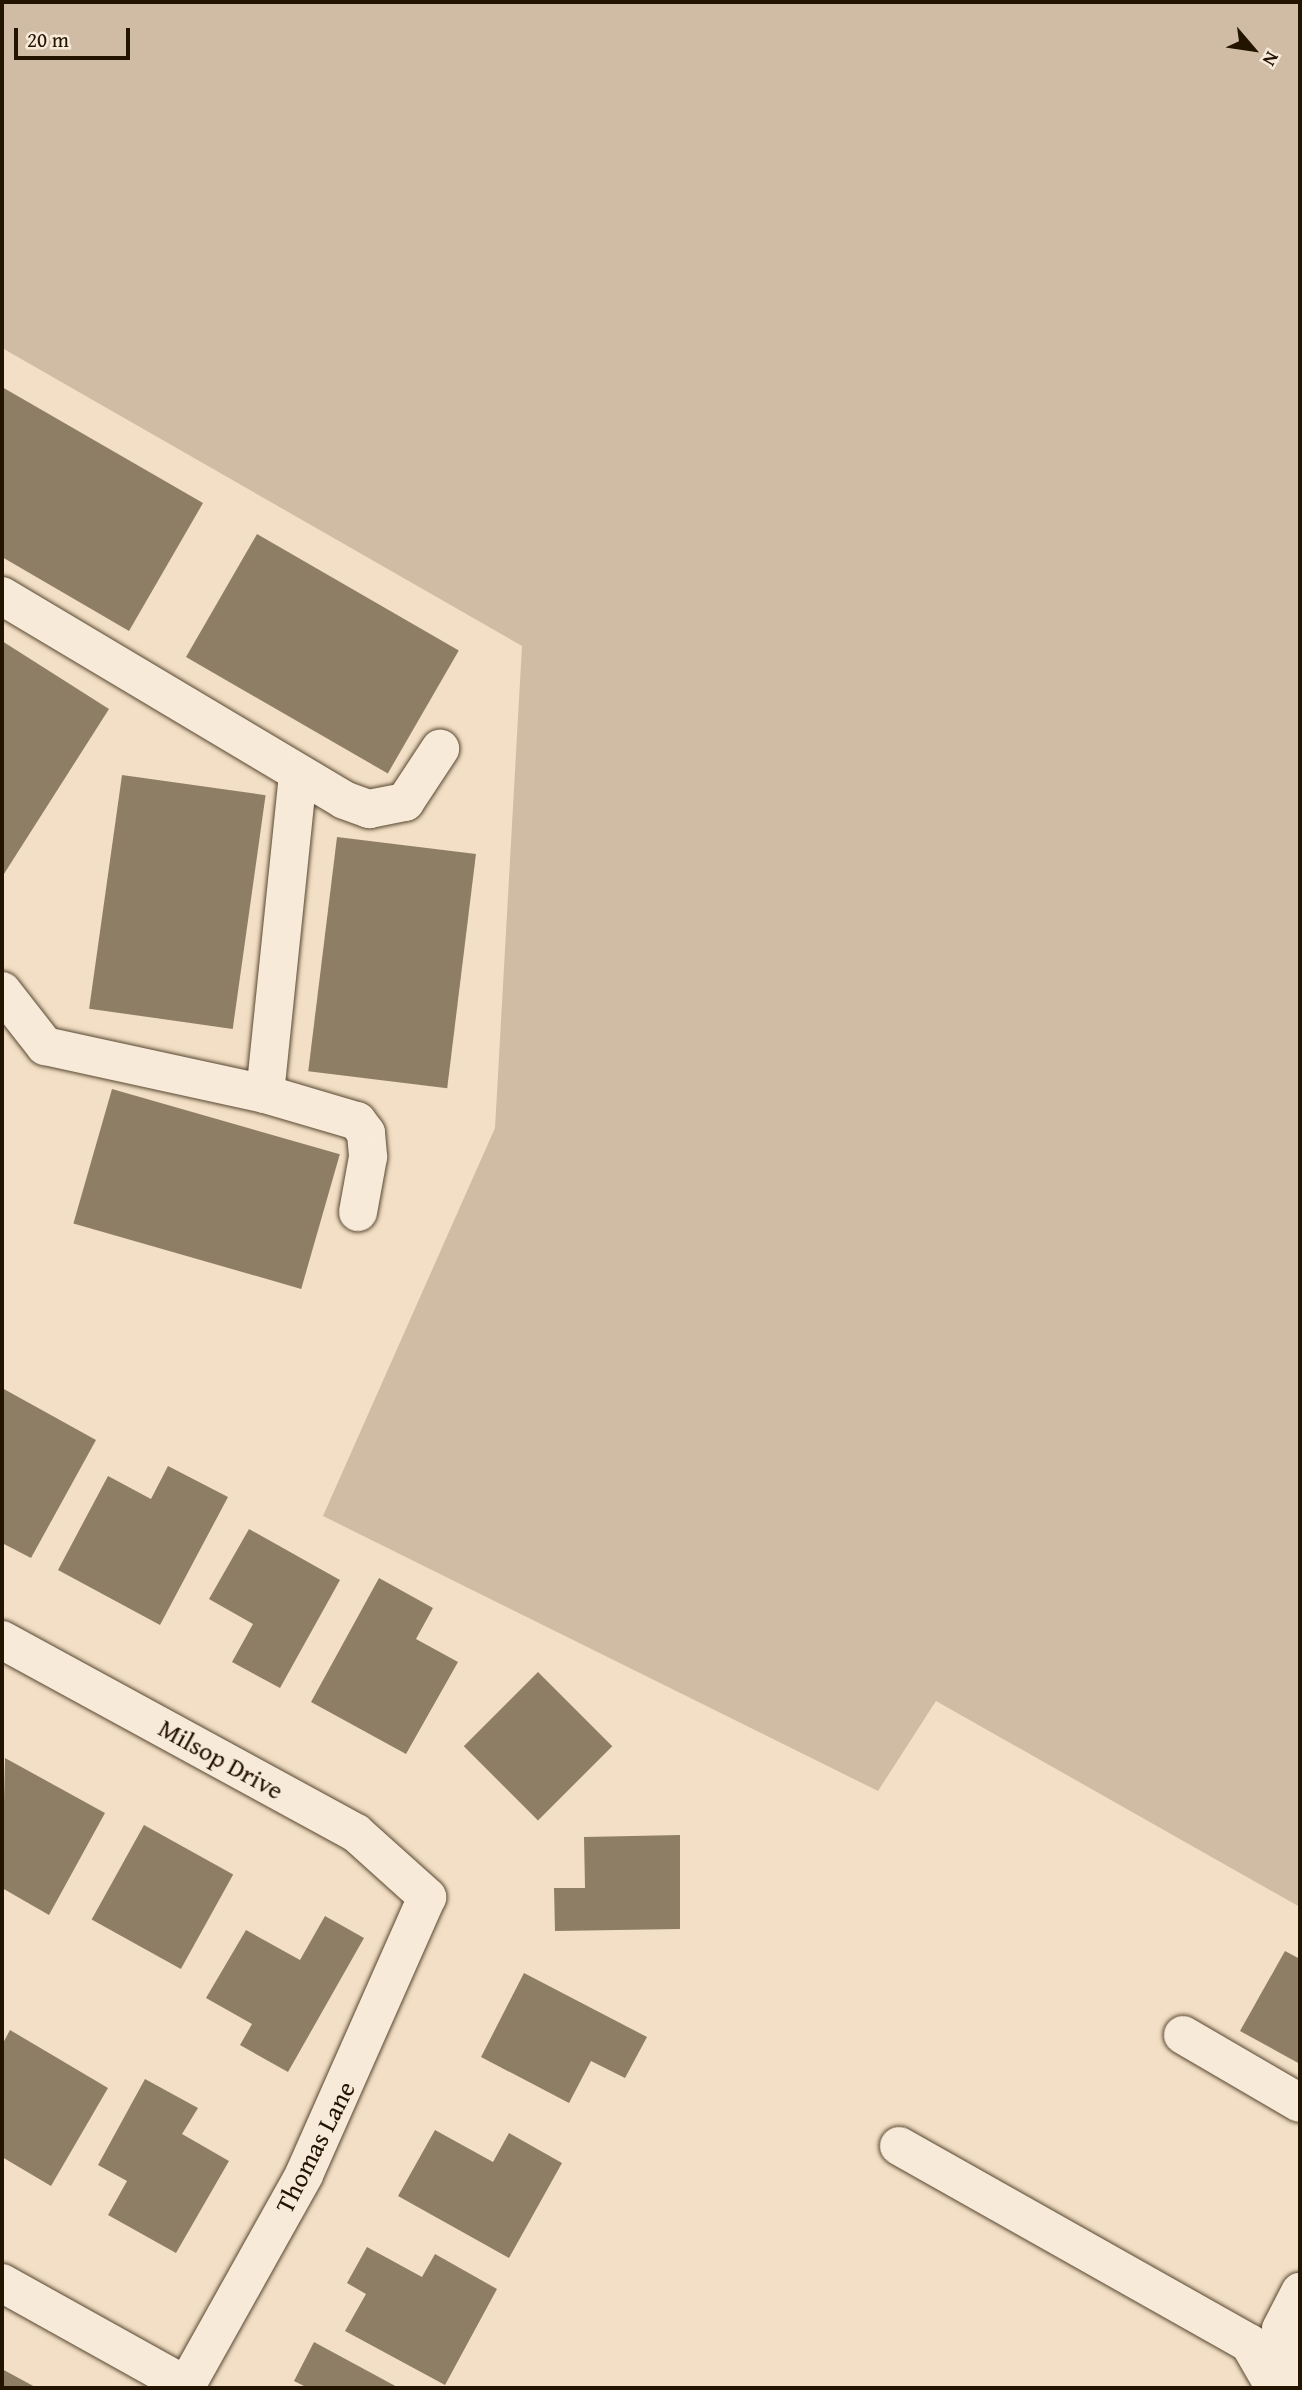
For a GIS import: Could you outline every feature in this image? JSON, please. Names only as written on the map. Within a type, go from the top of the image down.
[{"type":"street","points":[[2,596],[344,800],[391,807],[417,787],[440,749]]},
{"type":"street","points":[[265,1094],[298,774]]},
{"type":"street","points":[[2,991],[45,1046],[340,1113],[366,1133],[358,1212]]},
{"type":"street","name":"Milsop Drive","points":[[2,1640],[356,1833],[427,1897]]},
{"type":"street","name":"Thomas Lane","points":[[186,2387],[304,2175],[427,1897]]},
{"type":"street","points":[[1183,2035],[1300,2103]]},
{"type":"street","points":[[899,2146],[1249,2343],[1275,2388]]},
{"type":"street","points":[[2,2283],[186,2387]]},
{"type":"street","points":[[1286,2388],[1281,2329],[1300,2292]]},
{"type":"shaded area","points":[[2,2],[1300,2],[1300,1907],[936,1701],[878,1791],[323,1516],[495,1128],[522,646],[2,348]]},
{"type":"building","points":[[2,387],[203,503],[129,631],[2,557]]},
{"type":"building","points":[[257,534],[459,650],[388,773],[186,657]]},
{"type":"building","points":[[2,641],[109,709],[2,877]]},
{"type":"building","points":[[122,775],[266,795],[233,1029],[89,1009]]},
{"type":"building","points":[[337,837],[476,854],[447,1088],[308,1071]]},
{"type":"building","points":[[112,1089],[340,1154],[301,1289],[73,1224]]},
{"type":"building","points":[[2,1388],[96,1440],[31,1558],[2,1543]]},
{"type":"building","points":[[168,1466],[228,1497],[160,1625],[58,1570],[108,1476],[151,1499]]},
{"type":"building","points":[[249,1529],[340,1580],[280,1688],[232,1662],[253,1624],[209,1599]]},
{"type":"building","points":[[379,1578],[433,1608],[416,1639],[458,1662],[406,1754],[311,1702]]},
{"type":"building","points":[[538,1672],[612,1746],[538,1820],[464,1746]]},
{"type":"building","points":[[5,1758],[105,1813],[49,1915],[2,1888]]},
{"type":"building","points":[[144,1825],[233,1874],[181,1969],[92,1919]]},
{"type":"building","points":[[680,1835],[680,1929],[555,1931],[554,1888],[585,1888],[584,1837]]},
{"type":"building","points":[[325,1916],[364,1938],[288,2072],[240,2045],[252,2024],[206,1998],[246,1930],[300,1960]]},
{"type":"building","points":[[1285,1951],[1300,1959],[1300,2064],[1240,2031]]},
{"type":"building","points":[[524,1973],[647,2037],[625,2078],[591,2061],[569,2103],[481,2057]]},
{"type":"building","points":[[10,2030],[108,2088],[51,2186],[2,2157],[2,2045]]},
{"type":"building","points":[[145,2079],[198,2108],[182,2134],[229,2161],[176,2253],[108,2215],[127,2181],[98,2165]]},
{"type":"building","points":[[435,2130],[493,2162],[509,2133],[562,2163],[509,2258],[398,2196]]},
{"type":"building","points":[[367,2247],[422,2277],[435,2254],[497,2289],[445,2385],[345,2331],[366,2294],[347,2283]]},
{"type":"building","points":[[314,2342],[399,2388],[308,2388],[294,2381]]},
{"type":"building","points":[[2,2369],[37,2388],[2,2388]]}]
